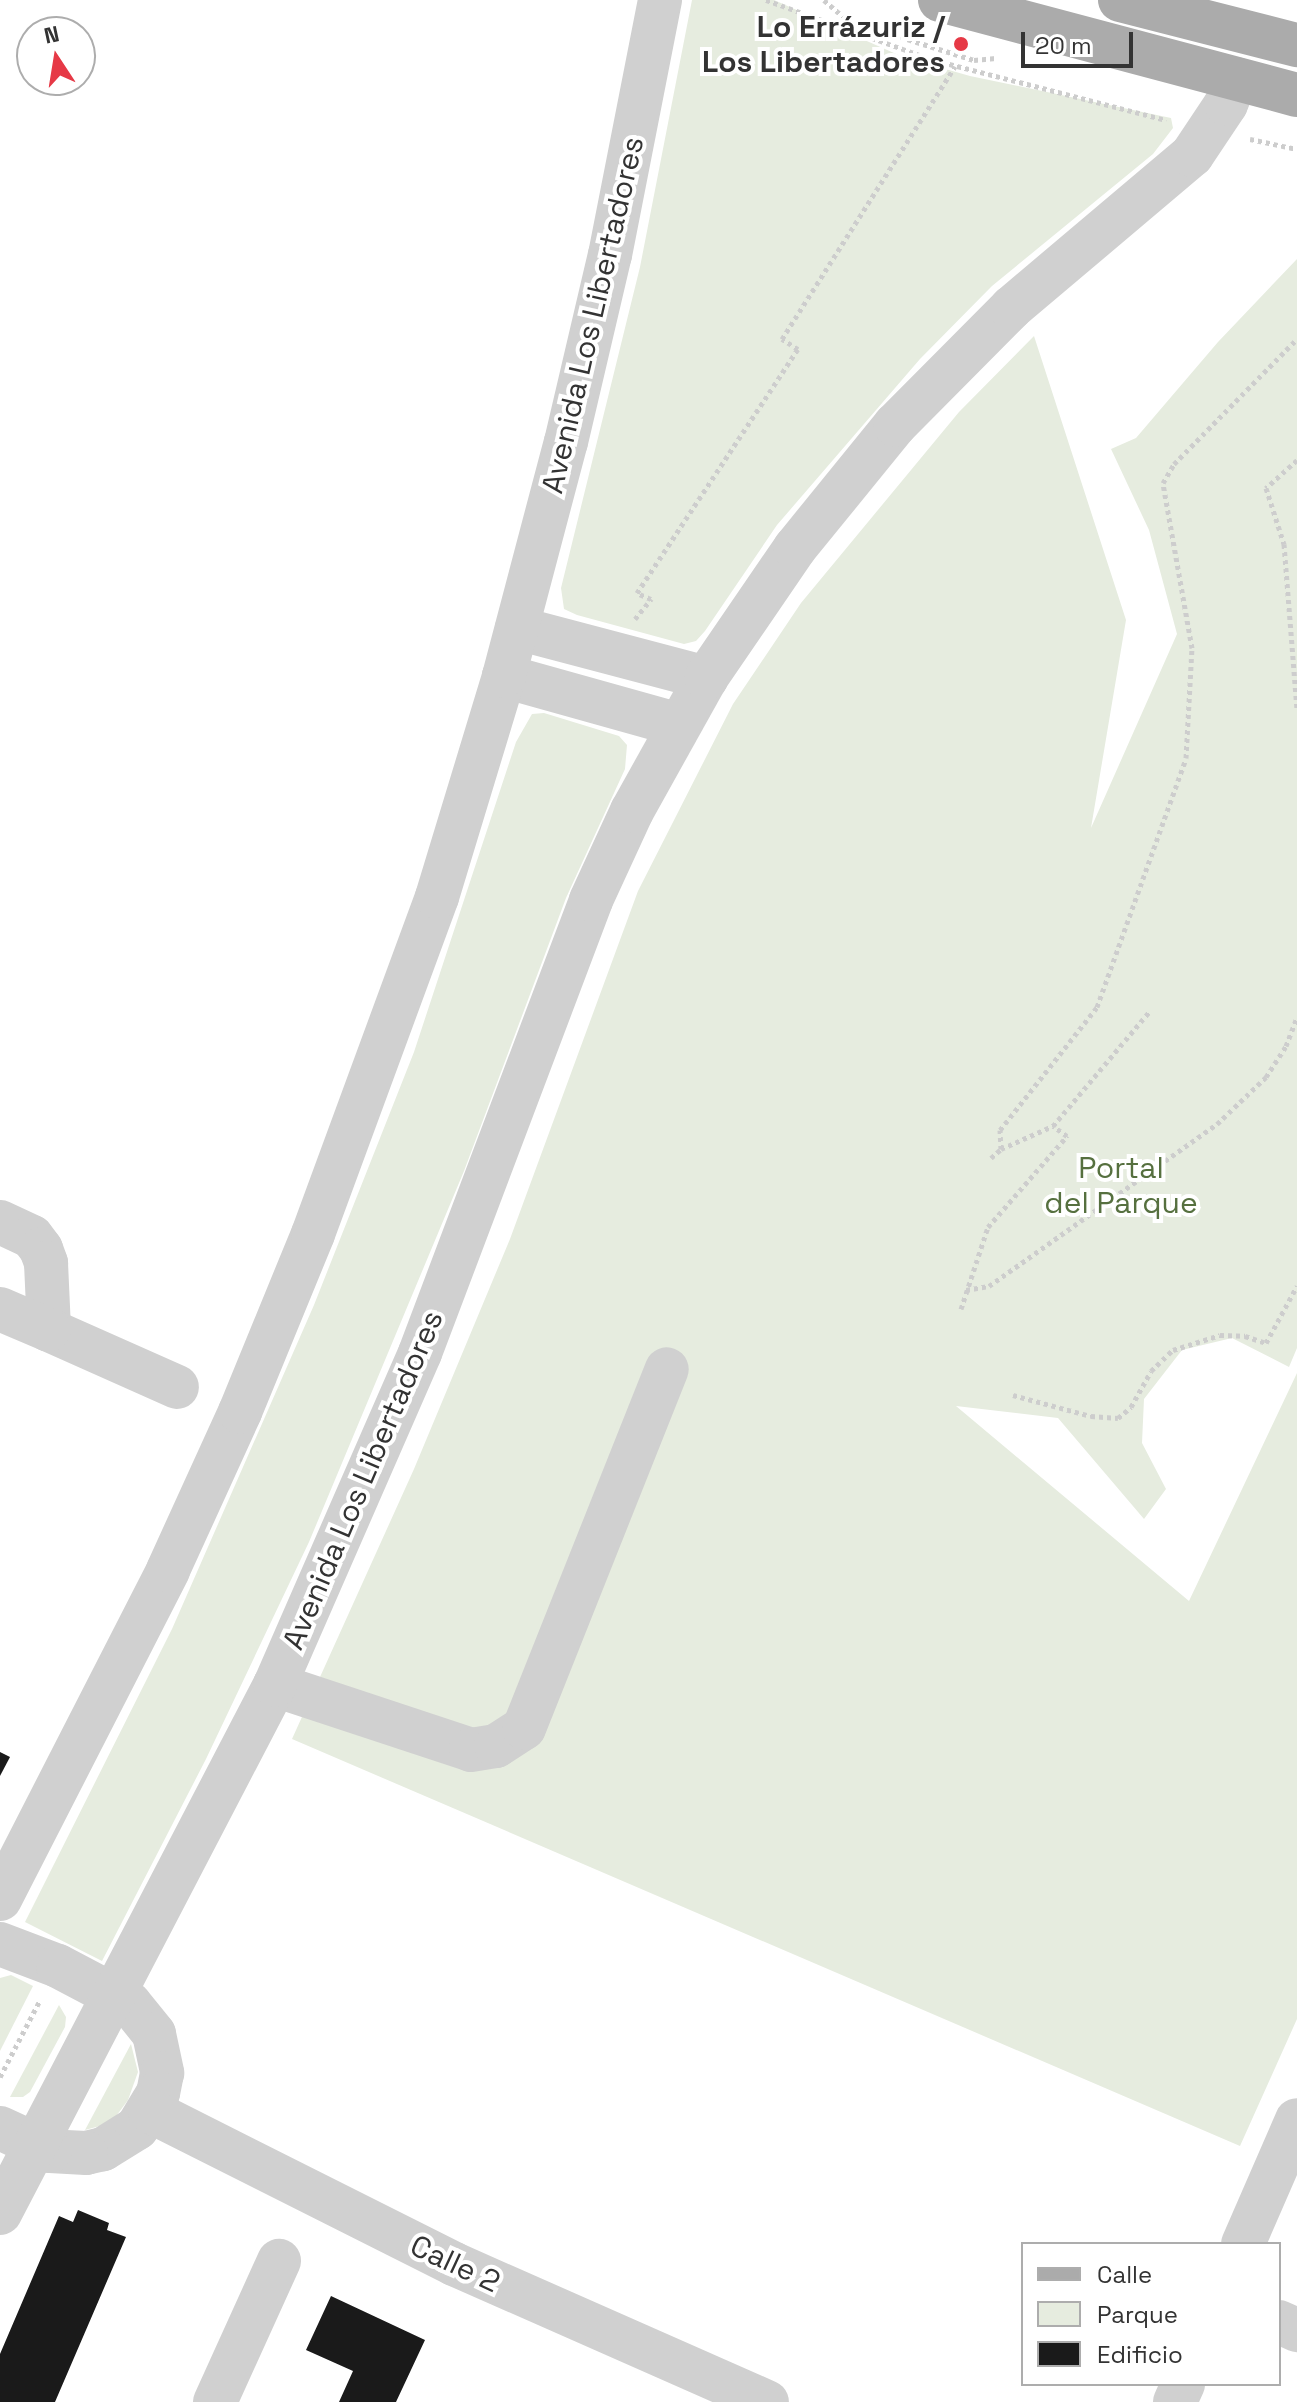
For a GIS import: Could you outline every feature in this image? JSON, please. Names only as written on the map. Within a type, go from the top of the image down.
[{"type":"main road","points":[[940,0],[1297,95]]},
{"type":"main road","points":[[1120,0],[1297,45]]},
{"type":"street","name":"Avenida Los Libertadores","points":[[0,1899],[168,1570],[278,1323],[392,1025],[441,882],[504,676],[566,442],[610,255],[660,0]]},
{"type":"street","name":"Avenida Los Libertadores","points":[[0,2213],[17,2136],[113,1995],[275,1685],[420,1353],[591,900],[632,811],[706,678],[795,548],[895,425],[1011,308],[1097,233],[1170,177],[1209,131],[1236,79]]},
{"type":"street","points":[[517,628],[706,678]]},
{"type":"street","points":[[504,676],[679,725]]},
{"type":"street","points":[[0,1222],[32,1237],[41,1249],[46,1263],[49,1330]]},
{"type":"street","points":[[0,1309],[177,1387]]},
{"type":"street","points":[[275,1685],[471,1750],[496,1746],[524,1728],[667,1369]]},
{"type":"street","points":[[0,1944],[58,1966],[139,2012],[154,2034],[162,2073],[150,2111],[122,2140],[103,2149],[64,2153],[17,2136]]},
{"type":"street","name":"Calle 2","points":[[150,2111],[454,2264],[767,2402]]},
{"type":"street","points":[[1244,2242],[1297,2120]]},
{"type":"street","points":[[215,2402],[279,2261]]},
{"type":"path","points":[[766,0],[955,66],[1209,131],[1297,149]]},
{"type":"path","points":[[613,654],[651,599],[637,593],[798,349],[782,339],[955,66]]},
{"type":"path","points":[[1001,1149],[1002,1127],[1097,1007],[1189,747],[1192,648],[1163,483],[1174,464],[1297,339]]},
{"type":"path","points":[[1297,460],[1266,488],[1284,544],[1297,708]]},
{"type":"path","points":[[991,1158],[1001,1149],[1053,1126],[1149,1012]]},
{"type":"path","points":[[966,1290],[989,1286],[1234,1111],[1266,1077],[1286,1046],[1297,1018]]},
{"type":"path","points":[[961,1309],[988,1227],[1067,1136],[1053,1126]]},
{"type":"path","points":[[1013,1395],[1091,1416],[1118,1418],[1131,1407],[1151,1371],[1173,1350],[1220,1335],[1245,1336],[1266,1343],[1297,1286]]},
{"type":"path","points":[[0,2077],[58,1966]]},
{"type":"green space","points":[[692,0],[774,0],[903,57],[970,76],[1171,118],[1173,128],[1153,154],[992,286],[920,359],[777,525],[705,631],[696,641],[684,644],[577,615],[564,609],[561,588],[640,267]]},
{"type":"green space","name":"Portal del Parque","points":[[1297,259],[1297,1348],[1289,1367],[1232,1338],[1182,1350],[1144,1399],[1142,1443],[1166,1489],[1144,1519],[1058,1418],[956,1406],[1189,1601],[1297,1373],[1297,2019],[1240,2146],[292,1739],[414,1469],[510,1239],[638,891],[733,704],[801,603],[959,412],[1034,336],[1126,620],[1091,828],[1177,634],[1149,530],[1111,449],[1136,438],[1218,342]]},
{"type":"green space","points":[[544,713],[619,736],[627,745],[625,769],[566,898],[464,1171],[309,1542],[206,1759],[102,1961],[25,1922],[172,1629],[314,1305],[414,1052],[516,742],[532,714]]},
{"type":"green space","points":[[11,1975],[33,1986],[0,2051],[0,1978]]},
{"type":"green space","points":[[59,2005],[66,2017],[65,2027],[30,2092],[23,2097],[10,2097]]},
{"type":"green space","points":[[131,2044],[138,2072],[128,2100],[111,2123],[85,2130]]},
{"type":"building","points":[[0,1752],[10,1757],[0,1776]]},
{"type":"building","points":[[78,2210],[109,2223],[107,2230],[126,2237],[55,2402],[0,2402],[0,2354],[59,2216],[73,2222]]},
{"type":"building","points":[[331,2296],[425,2340],[396,2402],[339,2402],[353,2371],[306,2350]]},
{"type":"place","name":"Lo Errázuriz / Los Libertadores","points":[[961,44]]}]
